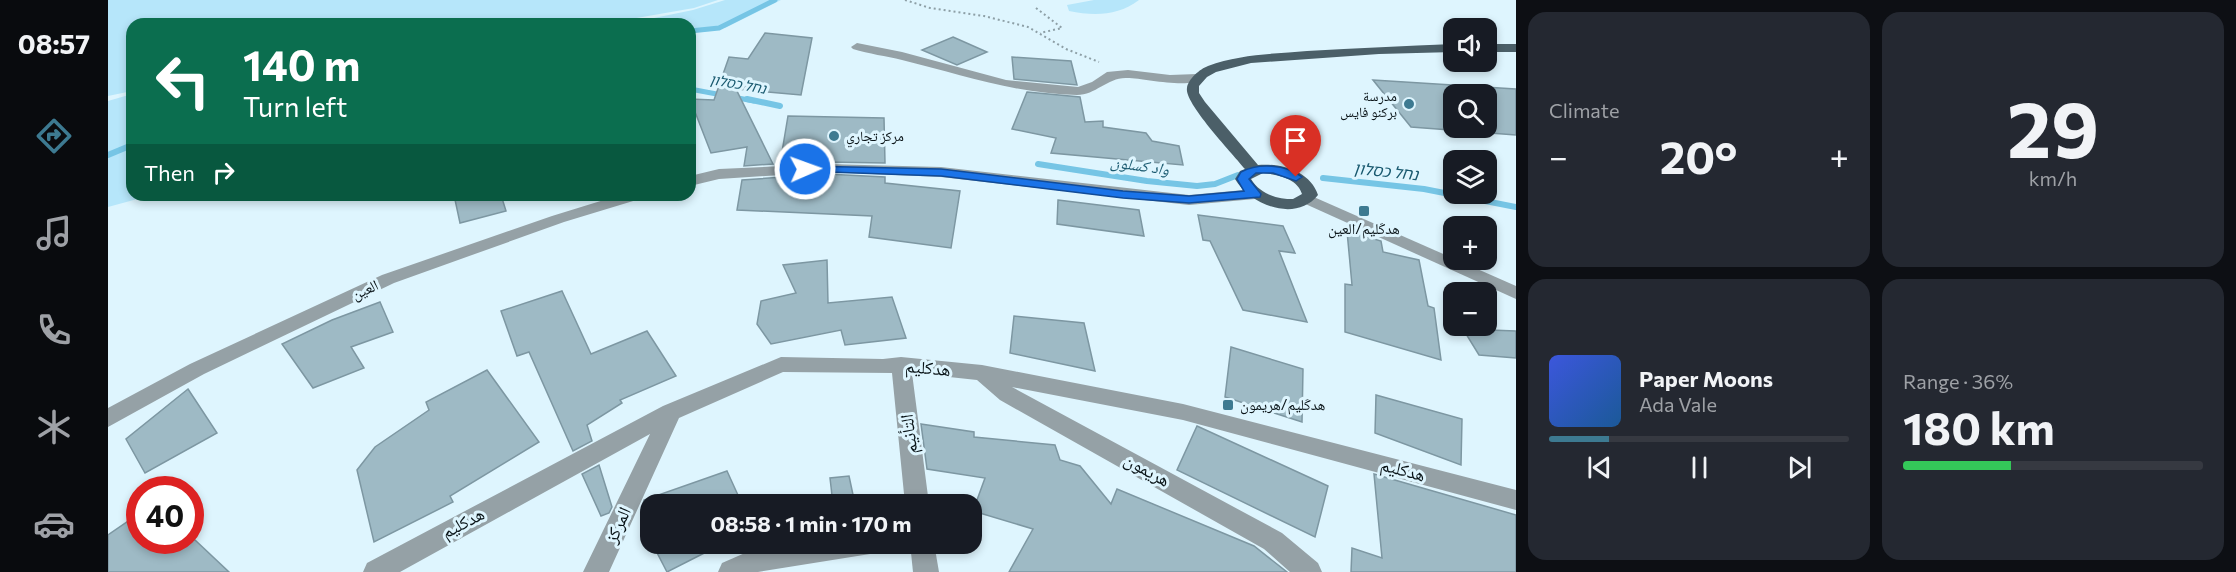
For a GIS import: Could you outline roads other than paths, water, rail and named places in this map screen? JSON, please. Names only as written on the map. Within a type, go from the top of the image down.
[{"type":"main road","points":[[1254,170],[1198,104],[1193,86],[1197,78],[1212,69],[1251,60],[1379,50],[1443,48]]},
{"type":"main road","points":[[1497,48],[1516,48]]},
{"type":"main road","points":[[1254,170],[1274,170],[1296,177],[1309,189],[1310,195],[1307,200],[1290,204],[1272,201],[1255,194],[1243,179],[1245,174],[1254,170]]},
{"type":"street","points":[[857,47],[902,56],[1005,84],[1078,91],[1096,85],[1111,75],[1128,74],[1170,80],[1197,78]]},
{"type":"street","points":[[696,180],[718,174],[826,168],[941,172],[1189,200],[1255,194]]},
{"type":"street","points":[[1307,200],[1516,293]]},
{"type":"street","name":"العين","points":[[108,418],[197,369],[388,279],[558,219],[617,201]]},
{"type":"street","name":"هدكليم","points":[[376,572],[670,412],[781,364],[883,367],[900,364],[982,373],[1183,412],[1516,500]]},
{"type":"street","name":"التأنيم","points":[[900,364],[916,494]]},
{"type":"street","name":"هريمون","points":[[982,373],[1007,394],[1273,541],[1309,572]]},
{"type":"street","name":"المركز","points":[[596,572],[670,412]]},
{"type":"street","points":[[731,572],[761,558],[790,554]]},
{"type":"street","points":[[924,554],[926,572]]},
{"type":"waterway","points":[[696,30],[719,28],[775,0]]},
{"type":"waterway","name":"נחל כסלון","points":[[696,90],[754,101]]},
{"type":"waterway","name":"נחל כסלון","points":[[747,99],[780,106]]},
{"type":"waterway","name":"נחל כסלון","points":[[108,155],[126,148]]},
{"type":"waterway","name":"واد كسلون","points":[[1038,164],[1147,181],[1197,186],[1215,184],[1238,175]]},
{"type":"waterway","name":"נחל כסלון","points":[[1323,178],[1424,189],[1516,207]]},
{"type":"place","name":"مدرسة بركنو فايس","points":[[1409,104]]},
{"type":"place","name":"مركز تجاري","points":[[834,136]]},
{"type":"place","name":"هدكَليم/العين","points":[[1364,211]]},
{"type":"place","name":"هدكَليم/هريمون","points":[[1228,405]]}]
